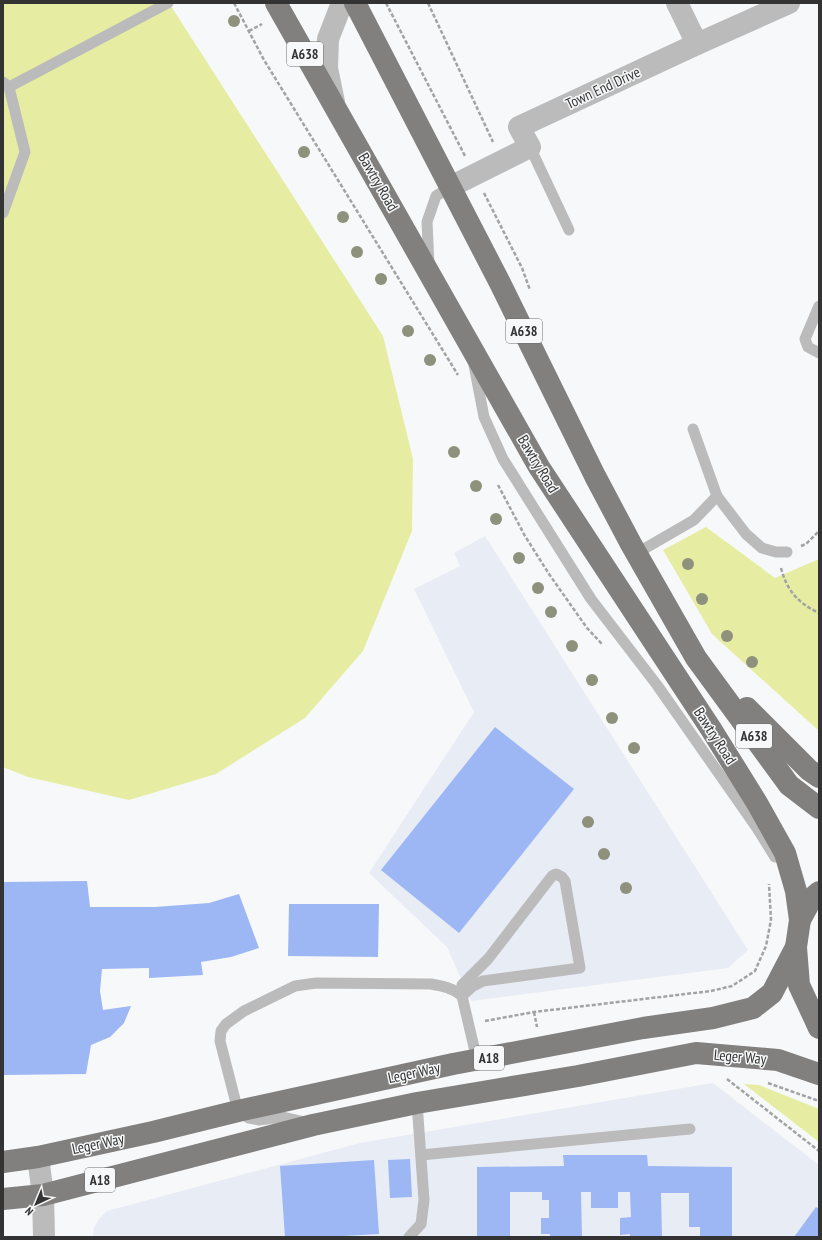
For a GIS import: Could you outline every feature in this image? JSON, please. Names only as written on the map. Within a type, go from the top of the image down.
[{"type":"highway","name":"Bawtry Road","points":[[276,3],[430,273],[538,467],[711,729],[757,803],[785,853],[796,891],[800,920]]},
{"type":"highway","name":"Bawtry Road","points":[[355,3],[500,284],[596,476],[696,658],[789,785],[819,808]]},
{"type":"highway","name":"Bawtry Road","points":[[696,658],[809,770],[819,777]]},
{"type":"highway","points":[[819,892],[812,898],[800,920],[796,947],[799,985],[819,1028]]},
{"type":"highway","name":"Leger Way","points":[[3,1162],[38,1157],[153,1132],[238,1111],[540,1046],[643,1028],[712,1018],[753,1008],[772,993],[796,947]]},
{"type":"highway","name":"Leger Way","points":[[3,1199],[43,1195],[313,1125],[417,1103],[578,1076],[696,1053],[778,1060],[819,1074]]},
{"type":"street","points":[[334,105],[327,68],[328,39],[342,3]]},
{"type":"street","points":[[677,3],[697,44]]},
{"type":"street","name":"Town End Drive","points":[[530,147],[519,127],[789,3]]},
{"type":"street","points":[[450,187],[530,147]]},
{"type":"street","points":[[38,1157],[43,1195],[44,1237]]},
{"type":"lane","points":[[3,213],[25,152],[6,85],[168,3]]},
{"type":"lane","points":[[530,147],[569,230]]},
{"type":"lane","points":[[430,273],[427,222],[436,196],[450,187]]},
{"type":"lane","points":[[819,306],[805,339],[808,347],[819,353]]},
{"type":"lane","points":[[693,429],[717,496],[746,534],[762,548],[781,552]]},
{"type":"lane","points":[[637,553],[694,520],[717,496]]},
{"type":"lane","points":[[462,996],[473,986],[484,981],[580,968],[565,881],[562,877],[556,874],[552,876],[482,967],[462,985],[462,996],[477,1060]]},
{"type":"lane","points":[[313,1125],[283,1117],[259,1120],[249,1118],[238,1111],[220,1041],[221,1032],[226,1024],[249,1008],[295,986],[316,983],[431,984],[447,987],[456,991],[462,996]]},
{"type":"lane","points":[[409,1237],[421,1224],[424,1200],[417,1103]]},
{"type":"lane","points":[[422,1156],[690,1129]]},
{"type":"path","points":[[234,3],[264,60],[457,374],[459,381]]},
{"type":"path","points":[[386,3],[468,162]]},
{"type":"path","points":[[428,3],[501,161]]},
{"type":"path","points":[[497,483],[525,536],[549,574],[586,628],[607,649]]},
{"type":"path","points":[[819,531],[806,544],[781,552],[784,580],[793,594],[806,607],[819,613]]},
{"type":"path","points":[[469,1024],[534,1012],[711,991],[732,986],[755,970],[766,946],[771,920],[770,886],[768,879]]},
{"type":"path","points":[[731,1076],[723,1076],[819,1151]]},
{"type":"path","points":[[767,1082],[819,1101]]},
{"type":"shaded area","points":[[485,536],[748,950],[728,968],[471,1001],[447,947],[369,873],[474,712],[414,589],[460,566],[454,553]]},
{"type":"shaded area","points":[[713,1083],[819,1165],[819,1237],[93,1237],[94,1228],[98,1220],[107,1211],[360,1143]]},
{"type":"green space","points":[[3,3],[169,3],[383,336],[413,459],[412,531],[363,651],[305,718],[216,774],[129,800],[28,777],[3,767]]},
{"type":"green space","points":[[706,527],[775,578],[819,559],[819,731],[712,634],[663,550]]},
{"type":"green space","points":[[744,1084],[759,1085],[819,1109],[819,1142]]},
{"type":"building","points":[[495,727],[574,789],[459,933],[381,870]]},
{"type":"building","points":[[87,881],[90,907],[155,907],[209,903],[239,894],[259,948],[231,957],[201,962],[203,975],[149,978],[149,968],[102,969],[100,991],[103,1010],[131,1006],[124,1023],[110,1037],[91,1045],[86,1074],[3,1075],[3,882]]},
{"type":"building","points":[[289,904],[379,904],[378,957],[288,956]]},
{"type":"building","points":[[563,1155],[647,1155],[648,1166],[732,1167],[732,1237],[700,1237],[700,1227],[689,1227],[689,1193],[661,1193],[662,1237],[630,1237],[630,1234],[620,1235],[620,1218],[631,1217],[630,1192],[618,1192],[618,1208],[591,1208],[591,1192],[581,1192],[582,1237],[550,1237],[550,1234],[541,1234],[541,1218],[549,1218],[549,1200],[542,1200],[542,1192],[510,1192],[510,1237],[477,1237],[477,1167],[564,1166]]},
{"type":"building","points":[[410,1159],[412,1197],[390,1198],[388,1160]]},
{"type":"building","points":[[374,1160],[379,1234],[326,1237],[285,1237],[280,1166]]},
{"type":"building","points":[[816,1207],[819,1209],[819,1237],[794,1237]]}]
